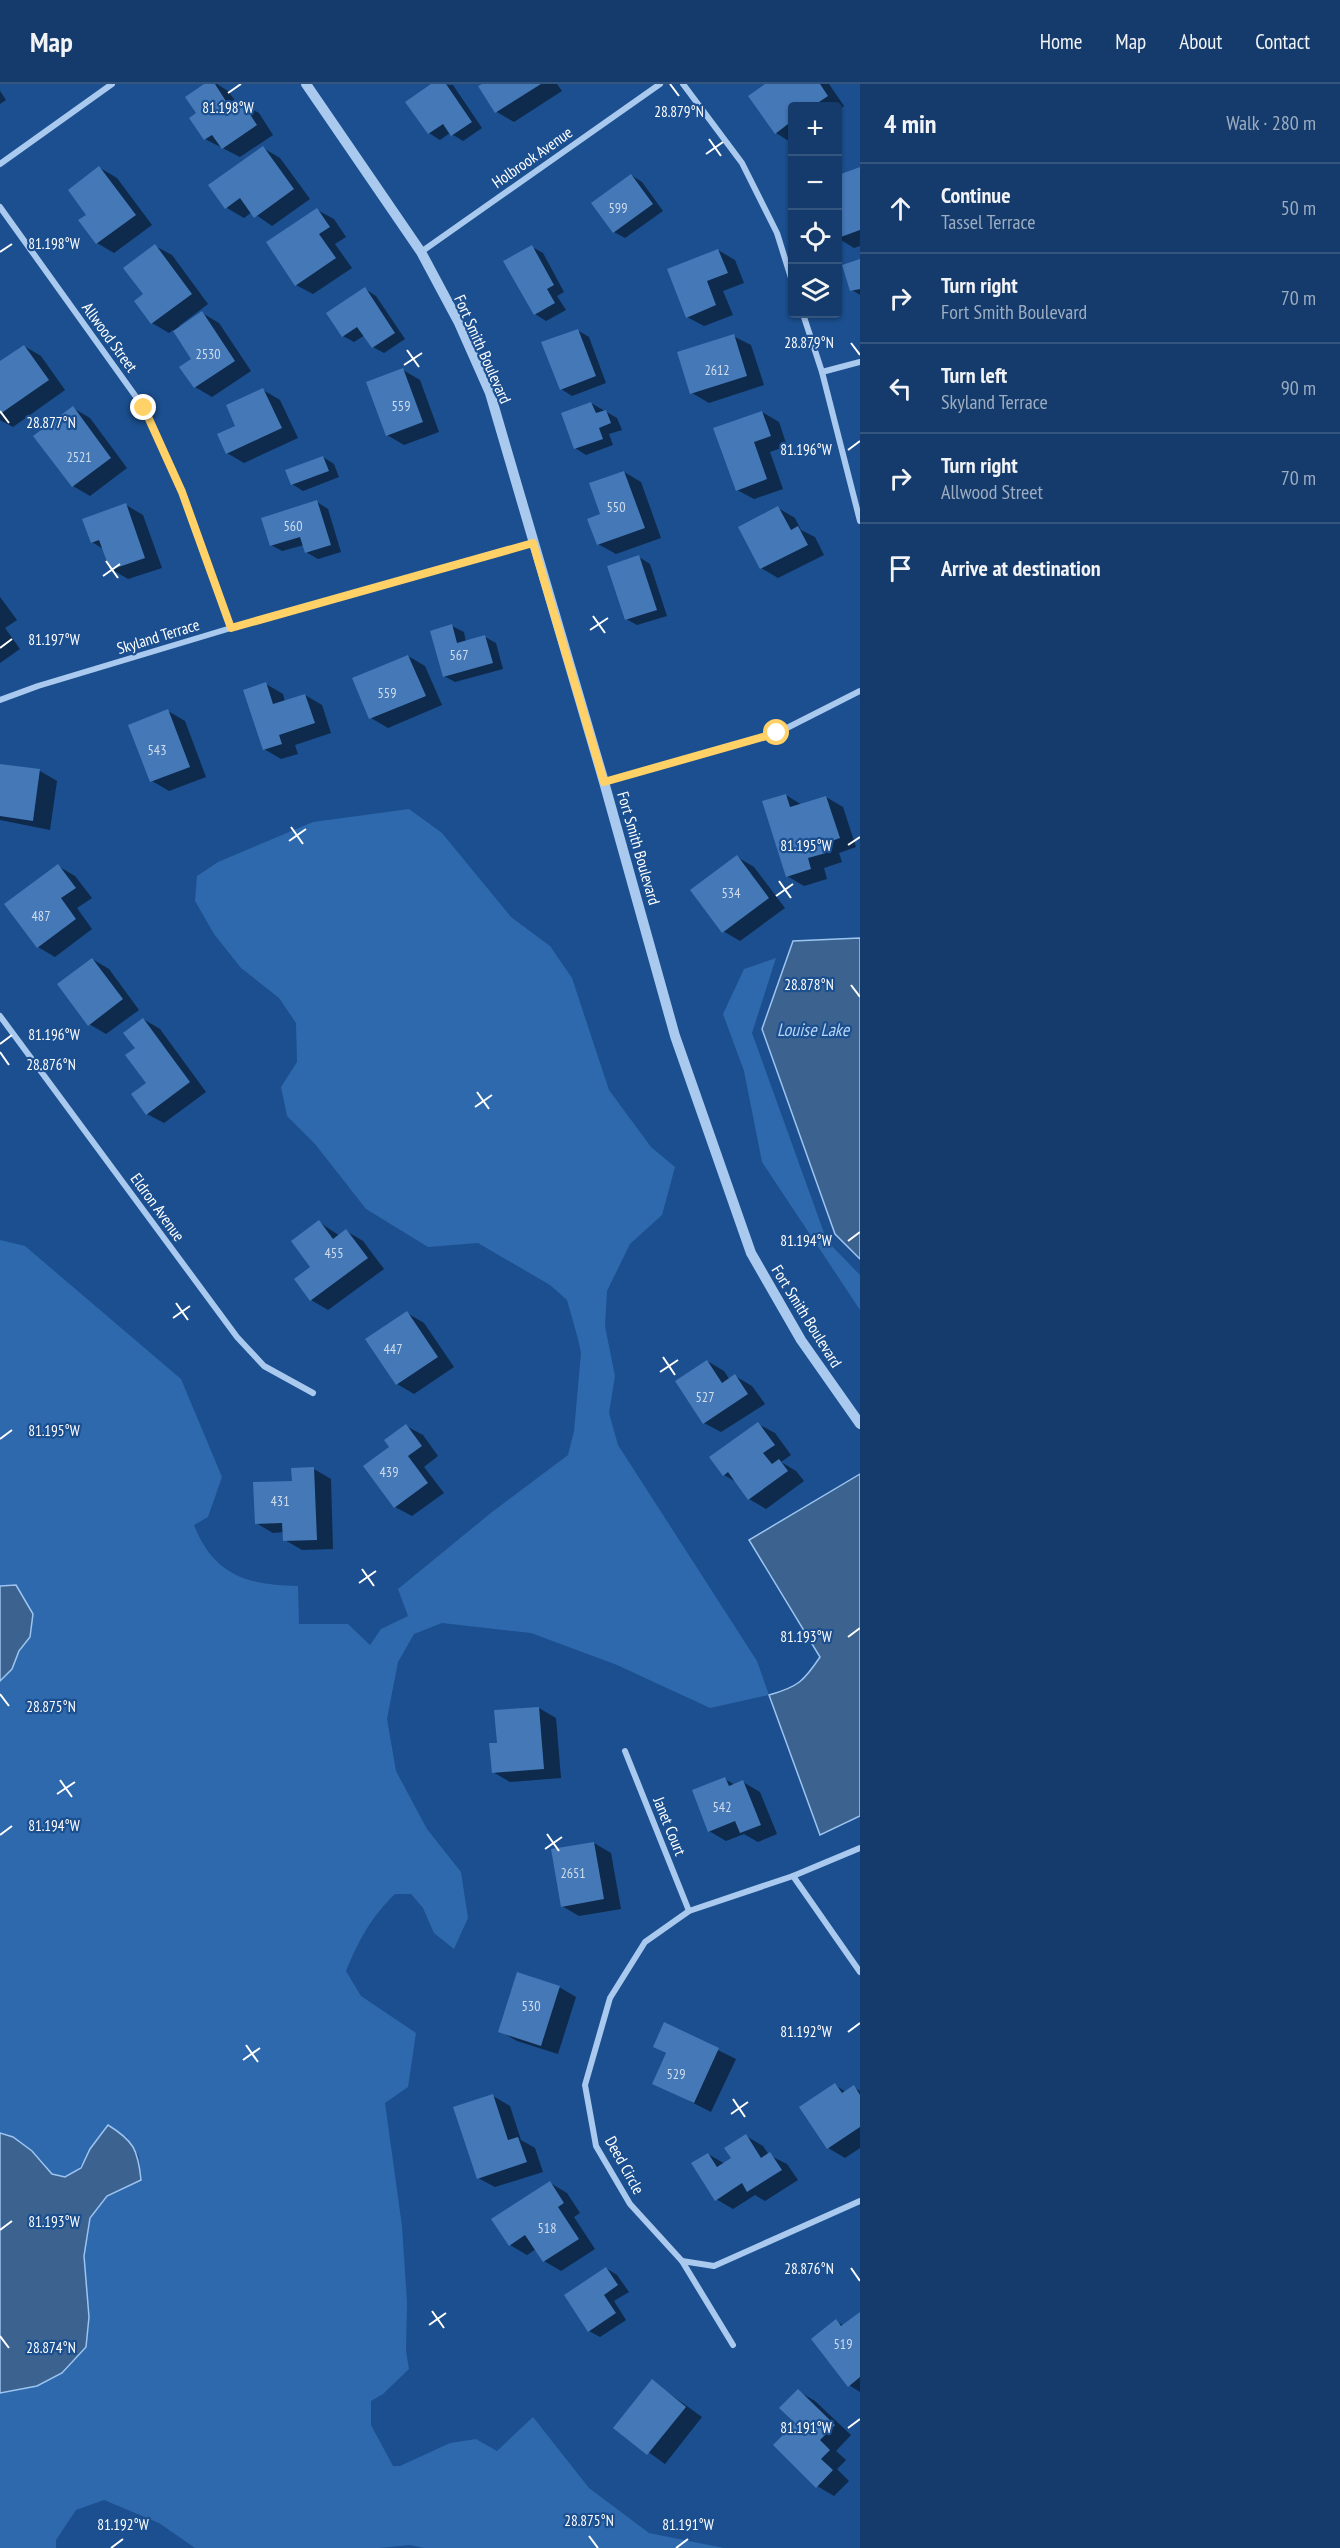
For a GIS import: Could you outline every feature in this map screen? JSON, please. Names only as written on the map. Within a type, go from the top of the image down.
[{"type":"street","points":[[0,164],[111,84]]},
{"type":"street","name":"Fort Smith Boulevard","points":[[306,84],[421,252],[459,323],[490,393],[604,782],[675,1036],[751,1253],[801,1340],[860,1424]]},
{"type":"street","name":"Holbrook Avenue","points":[[421,252],[660,84]]},
{"type":"street","points":[[683,84],[742,163],[777,233],[788,268]]},
{"type":"street","name":"Allwood Street","points":[[0,207],[144,408],[182,492],[231,628]]},
{"type":"street","points":[[804,318],[822,372],[860,521]]},
{"type":"street","points":[[822,372],[860,362]]},
{"type":"street","name":"Skyland Terrace","points":[[0,700],[231,628],[533,543]]},
{"type":"street","points":[[604,782],[777,733],[860,691]]},
{"type":"street","name":"Eldron Avenue","points":[[0,1016],[237,1337],[264,1366],[313,1393]]},
{"type":"street","name":"Janet Court","points":[[625,1751],[689,1911]]},
{"type":"street","name":"Deed Circle","points":[[733,2345],[682,2261],[630,2204],[596,2146],[585,2085],[610,1998],[645,1942],[689,1911],[793,1876],[860,1848]]},
{"type":"street","points":[[793,1876],[860,1972]]},
{"type":"street","points":[[682,2261],[714,2266],[860,2201]]},
{"type":"shaded area","points":[[409,809],[442,833],[511,917],[550,946],[572,978],[609,1090],[651,1147],[675,1167],[662,1215],[630,1244],[607,1291],[605,1326],[615,1376],[609,1413],[618,1445],[757,1661],[769,1695],[710,1708],[617,1665],[531,1633],[442,1623],[414,1634],[398,1662],[387,1719],[396,1771],[427,1829],[461,1872],[468,1918],[454,1949],[434,1933],[423,1908],[411,1894],[395,1894],[366,1930],[346,1971],[361,1996],[416,2033],[408,2087],[385,2103],[402,2226],[407,2302],[406,2351],[409,2369],[383,2394],[371,2401],[371,2425],[393,2466],[400,2466],[450,2443],[476,2439],[497,2451],[533,2417],[589,2488],[649,2533],[724,2548],[424,2548],[410,2545],[379,2548],[195,2548],[159,2523],[104,2500],[76,2510],[56,2540],[56,2548],[0,2548],[0,2393],[37,2386],[89,2317],[84,2253],[89,2221],[96,2207],[107,2196],[141,2180],[139,2156],[126,2136],[90,2149],[76,2171],[65,2178],[52,2174],[28,2148],[0,2133],[0,1681],[30,1637],[16,1585],[0,1586],[0,1240],[25,1246],[181,1379],[222,1477],[208,1517],[194,1525],[202,1542],[223,1566],[248,1580],[298,1586],[299,1624],[348,1624],[370,1645],[381,1629],[408,1616],[398,1589],[492,1512],[568,1455],[574,1431],[581,1353],[567,1300],[550,1285],[478,1243],[428,1247],[366,1209],[315,1144],[287,1116],[281,1087],[297,1062],[296,1023],[279,998],[241,968],[214,934],[195,901],[197,876],[218,862],[313,822]]},
{"type":"shaded area","points":[[776,958],[752,1033],[827,1241],[860,1275],[860,1310],[762,1162],[744,1071],[723,1014],[744,969]]},
{"type":"water","name":"Louise Lake","points":[[860,938],[860,1259],[835,1234],[762,1029],[793,941]]},
{"type":"water","points":[[860,1474],[860,1816],[820,1835],[769,1695],[794,1686],[809,1672],[820,1657],[749,1540]]},
{"type":"water","points":[[16,1585],[33,1614],[30,1637],[19,1651],[12,1669],[0,1681],[0,1586]]},
{"type":"water","points":[[108,2125],[124,2136],[133,2147],[141,2180],[107,2196],[90,2218],[84,2256],[89,2317],[86,2347],[62,2373],[37,2386],[0,2393],[0,2133],[13,2137],[32,2151],[52,2174],[65,2177],[81,2168],[90,2149]]},
{"type":"building","points":[[204,84],[215,84],[231,109],[242,102],[257,125],[222,149],[212,135],[204,140],[189,118],[196,113],[185,97]]},
{"type":"building","points":[[431,84],[446,84],[472,122],[451,136],[443,124],[428,134],[405,102]]},
{"type":"building","points":[[482,84],[541,84],[495,113],[478,86]]},
{"type":"building","points":[[765,84],[820,84],[828,96],[819,102],[788,102],[788,124],[775,134],[748,96]]},
{"type":"building","points":[[263,146],[294,189],[254,218],[240,198],[225,209],[208,185]]},
{"type":"building","points":[[99,166],[136,215],[96,244],[78,220],[86,215],[68,190]]},
{"type":"building","points":[[860,167],[860,230],[842,237],[842,210],[842,174]]},
{"type":"building","points":[[631,174],[653,204],[613,233],[591,203]]},
{"type":"building","points":[[317,208],[330,227],[319,234],[336,258],[295,286],[266,242]]},
{"type":"building","points":[[155,244],[192,294],[151,324],[134,301],[143,294],[123,268]]},
{"type":"building","points":[[532,245],[554,285],[547,289],[555,303],[534,315],[503,261]]},
{"type":"building","points":[[718,249],[728,273],[707,281],[716,305],[686,318],[667,269]]},
{"type":"building","points":[[860,259],[860,289],[850,291],[842,265]]},
{"type":"building","points":[[365,287],[395,333],[372,348],[357,327],[342,337],[326,313]]},
{"type":"building","points":[[202,311],[235,361],[194,388],[179,367],[191,359],[173,331]]},
{"type":"building","points":[[578,329],[596,376],[560,390],[541,342]]},
{"type":"building","points":[[734,334],[747,376],[690,394],[677,352]]},
{"type":"building","points":[[24,345],[49,380],[0,414],[0,361]]},
{"type":"building","points":[[403,368],[423,422],[386,436],[366,382]]},
{"type":"building","points":[[263,388],[282,428],[226,454],[217,434],[235,426],[226,405]]},
{"type":"building","points":[[591,402],[596,413],[606,410],[611,423],[599,428],[603,439],[574,449],[561,413]]},
{"type":"building","points":[[73,406],[111,458],[72,487],[33,436]]},
{"type":"building","points":[[762,411],[771,436],[754,442],[767,479],[736,491],[713,428]]},
{"type":"building","points":[[323,456],[329,471],[291,485],[285,470]]},
{"type":"building","points":[[624,471],[645,528],[597,545],[587,519],[600,514],[589,483]]},
{"type":"building","points":[[317,500],[331,545],[305,553],[300,537],[270,546],[261,518]]},
{"type":"building","points":[[126,503],[145,558],[110,570],[99,540],[91,543],[82,519]]},
{"type":"building","points":[[778,506],[791,530],[798,526],[808,545],[760,569],[738,527]]},
{"type":"building","points":[[639,555],[657,610],[625,620],[607,566]]},
{"type":"building","points":[[452,624],[457,643],[485,635],[493,663],[443,677],[430,631]]},
{"type":"building","points":[[408,655],[426,696],[369,719],[352,678]]},
{"type":"building","points":[[266,682],[273,704],[305,694],[315,723],[279,735],[282,744],[263,750],[243,690]]},
{"type":"building","points":[[168,709],[190,767],[150,782],[128,725]]},
{"type":"building","points":[[0,764],[40,769],[33,821],[0,816]]},
{"type":"building","points":[[786,794],[790,807],[826,796],[840,838],[823,844],[826,853],[808,858],[811,869],[786,877],[762,801]]},
{"type":"building","points":[[737,855],[769,898],[722,933],[690,890]]},
{"type":"building","points":[[58,864],[76,888],[61,898],[76,919],[37,948],[4,904]]},
{"type":"building","points":[[92,958],[123,999],[88,1026],[57,984]]},
{"type":"building","points":[[143,1018],[190,1082],[146,1115],[131,1094],[146,1083],[125,1055],[135,1048],[123,1033]]},
{"type":"building","points":[[319,1220],[333,1239],[346,1229],[368,1258],[310,1301],[294,1279],[310,1267],[291,1241]]},
{"type":"building","points":[[407,1311],[438,1357],[396,1385],[365,1339]]},
{"type":"building","points":[[707,1360],[722,1383],[735,1374],[748,1394],[703,1424],[675,1381]]},
{"type":"building","points":[[758,1422],[775,1445],[763,1453],[772,1464],[779,1459],[788,1471],[748,1500],[728,1472],[723,1476],[709,1457]]},
{"type":"building","points":[[406,1424],[422,1446],[408,1456],[428,1483],[394,1508],[363,1466],[389,1447],[384,1440]]},
{"type":"building","points":[[314,1467],[317,1540],[283,1541],[282,1523],[255,1524],[253,1482],[292,1481],[291,1468]]},
{"type":"building","points":[[539,1707],[544,1769],[492,1773],[489,1743],[497,1743],[494,1710]]},
{"type":"building","points":[[725,1777],[729,1786],[743,1780],[761,1825],[740,1833],[735,1821],[708,1832],[692,1790]]},
{"type":"building","points":[[594,1842],[604,1899],[561,1907],[551,1849]]},
{"type":"building","points":[[517,1972],[560,1986],[541,2046],[498,2032]]},
{"type":"building","points":[[664,2022],[719,2048],[694,2103],[652,2084],[666,2053],[653,2047]]},
{"type":"building","points":[[835,2083],[842,2093],[854,2085],[860,2095],[860,2127],[827,2149],[799,2107]]},
{"type":"building","points":[[493,2094],[508,2140],[518,2137],[527,2162],[477,2179],[453,2107]]},
{"type":"building","points":[[746,2134],[761,2158],[770,2152],[782,2170],[747,2192],[742,2183],[715,2201],[691,2163],[708,2153],[717,2167],[731,2158],[724,2148]]},
{"type":"building","points":[[550,2181],[564,2203],[558,2207],[579,2239],[543,2262],[525,2235],[509,2246],[491,2219]]},
{"type":"building","points":[[606,2267],[618,2285],[604,2295],[616,2313],[588,2332],[564,2295]]},
{"type":"building","points":[[860,2312],[860,2377],[848,2387],[811,2339],[836,2319],[841,2326]]},
{"type":"building","points":[[652,2379],[686,2407],[647,2455],[613,2428]]},
{"type":"building","points":[[798,2389],[835,2425],[820,2440],[830,2450],[821,2459],[833,2470],[816,2488],[773,2445],[795,2423],[779,2408]]},
{"type":"route","points":[[144,408],[182,492],[231,628],[533,543],[604,782],[777,733]]}]
